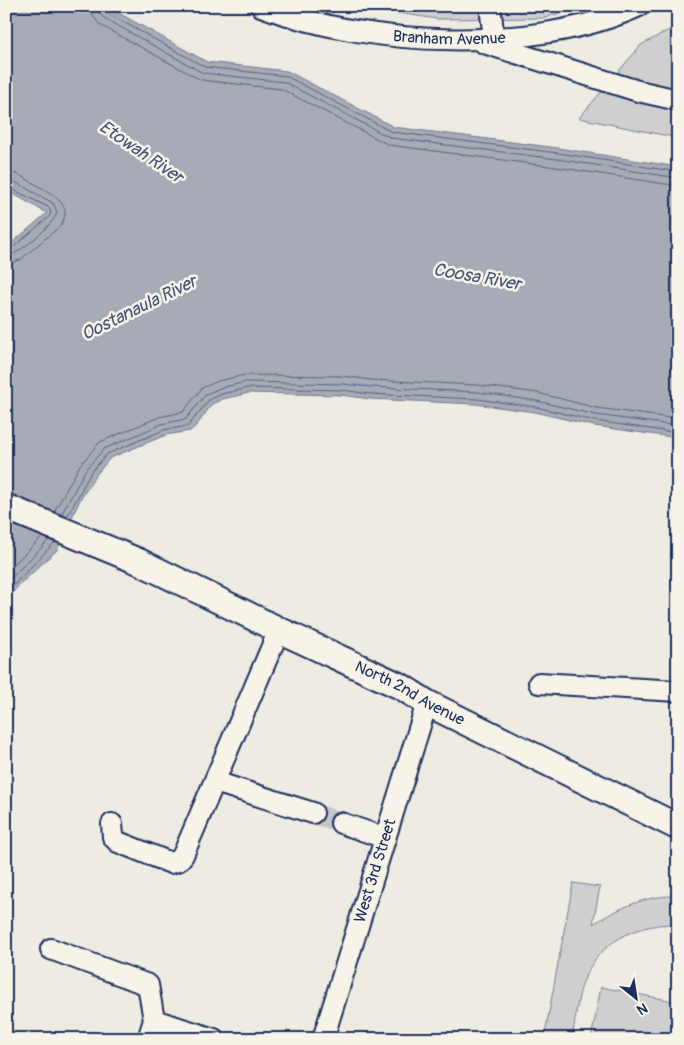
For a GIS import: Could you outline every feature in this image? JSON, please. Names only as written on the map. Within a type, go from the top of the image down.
[{"type":"main road","name":"North 2nd Avenue","points":[[6,507],[140,562],[279,630],[402,687],[427,703],[678,827]]},
{"type":"street","name":"Branham Avenue","points":[[261,6],[329,26],[358,31],[484,40],[639,6]]},
{"type":"street","points":[[490,6],[484,40],[638,91],[678,100]]},
{"type":"street","points":[[112,824],[113,838],[118,842],[164,862],[178,861],[187,850],[279,630]]},
{"type":"street","points":[[539,682],[678,691]]},
{"type":"street","name":"West 3rd Street","points":[[323,1039],[427,703]]},
{"type":"street","points":[[215,782],[313,813]]},
{"type":"street","points":[[341,823],[385,838]]},
{"type":"street","points":[[51,948],[148,985],[154,1020],[148,1039]]},
{"type":"street","points":[[154,1020],[214,1039]]},
{"type":"shaded area","points":[[352,6],[581,6],[545,18],[437,19]]},
{"type":"shaded area","points":[[678,25],[678,138],[579,118],[641,45]]},
{"type":"shaded area","points":[[573,883],[600,887],[593,924],[644,900],[678,896],[678,924],[650,926],[637,930],[612,943],[593,962],[583,982],[572,1039],[544,1039]]},
{"type":"shaded area","points":[[601,987],[678,1002],[678,1039],[591,1039]]},
{"type":"water","points":[[6,6],[106,6],[207,62],[287,71],[394,127],[558,148],[678,167],[678,438],[594,426],[535,412],[475,404],[370,399],[341,395],[249,393],[223,399],[212,404],[197,425],[190,431],[166,435],[110,458],[96,475],[80,500],[57,550],[19,585],[6,601],[6,248],[47,213],[6,190]]},
{"type":"tunnel","points":[[313,813],[341,823]]},
{"type":"water label","name":"Etowah River","points":[[141,152]]},
{"type":"water label","name":"Coosa River","points":[[477,277]]},
{"type":"water label","name":"Oostanaula River","points":[[139,308]]}]
